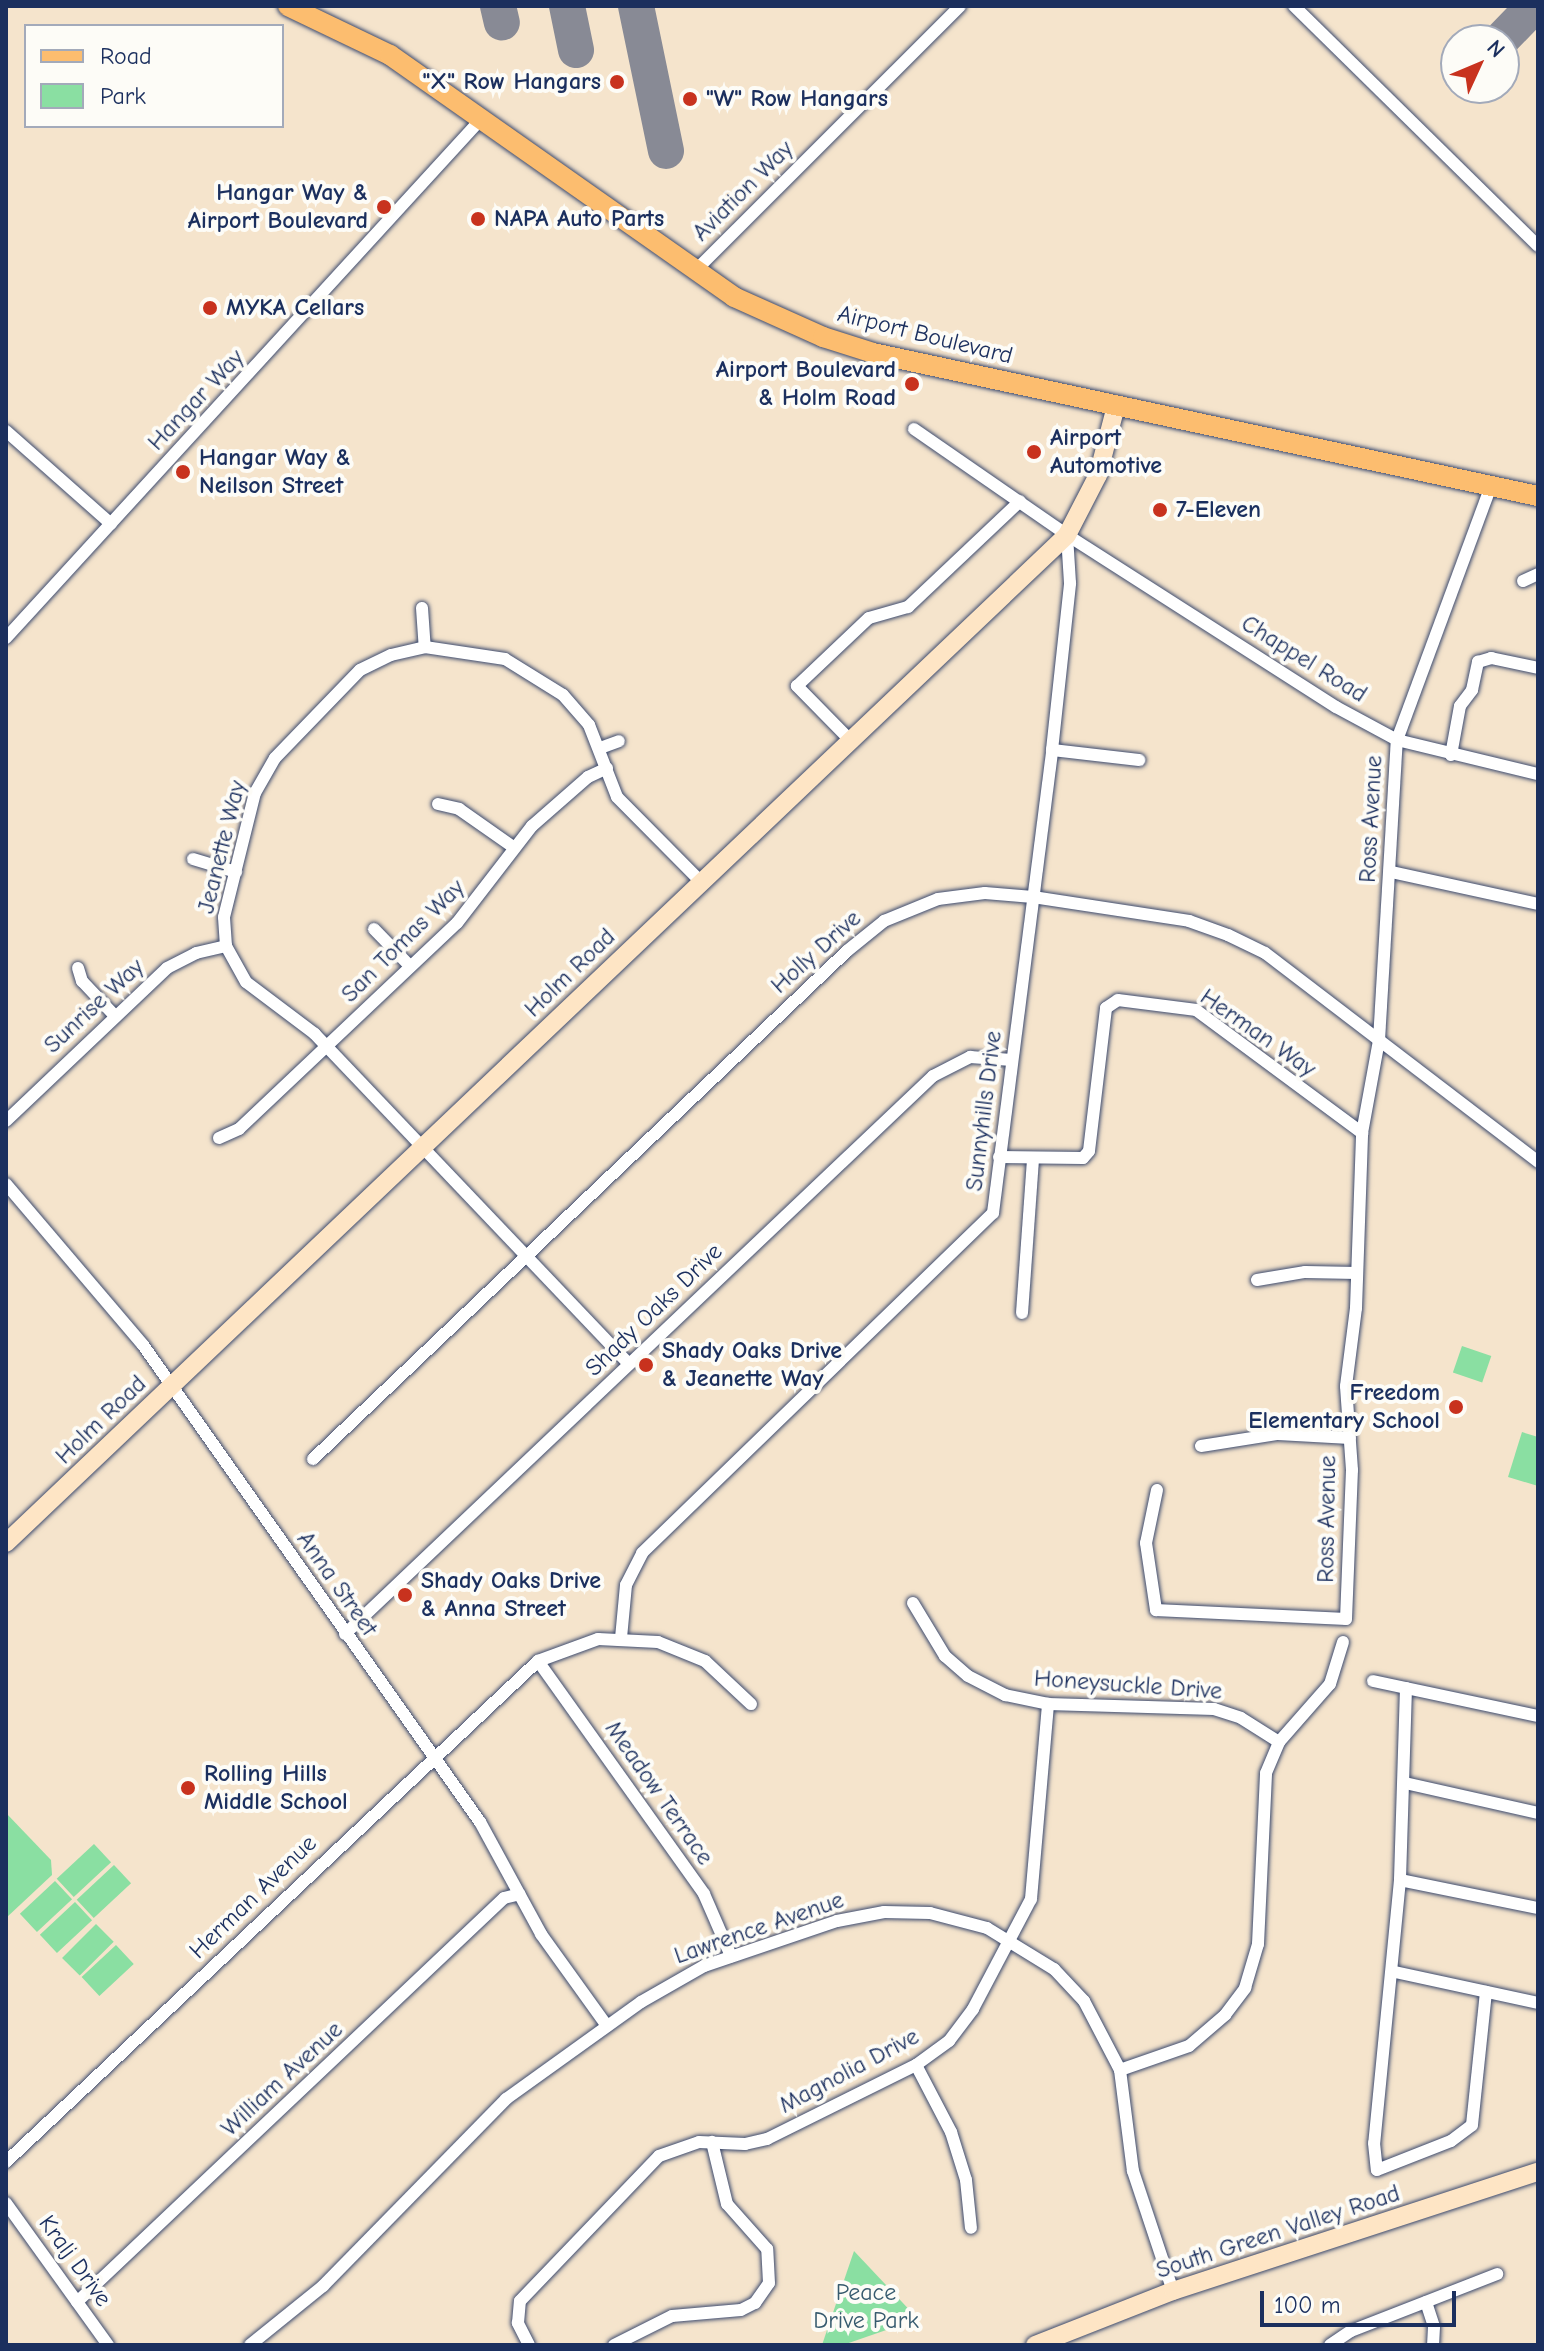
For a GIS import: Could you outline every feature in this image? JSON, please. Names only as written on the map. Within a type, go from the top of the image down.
[{"type":"main road","name":"Airport Boulevard","points":[[288,6],[390,55],[694,272],[776,317],[873,353],[1538,496]]},
{"type":"street","name":"Aviation Way","points":[[694,272],[960,6]]},
{"type":"street","points":[[1294,6],[1538,246]]},
{"type":"street","name":"Hangar Way","points":[[6,638],[481,119]]},
{"type":"street","name":"Holm Road","points":[[6,1543],[1067,535],[1098,475],[1116,406]]},
{"type":"street","name":"Chappel Road","points":[[914,429],[1067,535],[1397,740],[1538,774]]},
{"type":"street","points":[[6,431],[111,524]]},
{"type":"street","name":"Ross Avenue","points":[[1157,1490],[1146,1543],[1156,1610],[1346,1619],[1350,1438],[1346,1386],[1357,1273],[1362,1133],[1379,1040],[1397,740],[1491,486]]},
{"type":"street","points":[[850,740],[797,686],[869,618],[908,607],[1020,501]]},
{"type":"street","name":"Sunnyhills Drive","points":[[621,1638],[626,1585],[642,1553],[990,1218],[999,1197],[999,1157],[1052,750],[1070,583],[1067,535]]},
{"type":"street","points":[[1523,581],[1538,574]]},
{"type":"street","points":[[422,608],[425,647]]},
{"type":"street","name":"Jeanette Way","points":[[629,1364],[300,1019],[246,982],[226,946],[224,917],[255,793],[275,758],[360,670],[391,655],[425,647],[491,655],[536,675],[575,705],[600,748],[617,797],[701,882]]},
{"type":"street","points":[[1451,755],[1460,706],[1472,690],[1478,662],[1491,658],[1538,668]]},
{"type":"street","points":[[600,748],[619,741]]},
{"type":"street","points":[[1052,750],[1139,760]]},
{"type":"street","name":"San Tomas Way","points":[[219,1138],[239,1129],[471,910],[513,847],[588,777],[607,768]]},
{"type":"street","points":[[438,804],[459,809],[513,847]]},
{"type":"street","points":[[193,859],[236,872]]},
{"type":"street","points":[[1391,872],[1538,904]]},
{"type":"street","name":"Holly Drive","points":[[313,1459],[872,930],[910,908],[953,895],[1033,897],[1189,921],[1228,935],[1265,953],[1538,1162]]},
{"type":"street","points":[[374,929],[410,966]]},
{"type":"street","name":"Sunrise Way","points":[[6,1121],[176,962],[226,946]]},
{"type":"street","points":[[78,968],[82,981],[115,1016]]},
{"type":"street","name":"Herman Way","points":[[999,1157],[1033,1160],[1083,1158],[1089,1151],[1106,1008],[1118,1000],[1196,1010],[1362,1133]]},
{"type":"street","name":"Shady Oaks Drive","points":[[345,1634],[933,1076],[970,1057],[1012,1060]]},
{"type":"street","points":[[1022,1313],[1033,1160]]},
{"type":"street","name":"Anna Street","points":[[6,1184],[110,1303],[171,1386],[503,1858],[541,1934],[607,2026]]},
{"type":"street","points":[[1257,1280],[1305,1272],[1357,1273]]},
{"type":"street","points":[[1201,1446],[1278,1434],[1350,1438]]},
{"type":"street","name":"Honeysuckle Drive","points":[[913,1603],[935,1645],[968,1676],[1005,1695],[1048,1704],[1214,1709],[1241,1718],[1279,1742]]},
{"type":"street","points":[[621,1638],[692,1654],[717,1670],[751,1704]]},
{"type":"street","name":"Herman Avenue","points":[[6,2162],[538,1661],[577,1644],[621,1638]]},
{"type":"street","points":[[1120,2070],[1189,2046],[1225,2015],[1245,1988],[1258,1944],[1262,1805],[1266,1773],[1279,1742],[1330,1684],[1343,1642]]},
{"type":"street","name":"Meadow Terrace","points":[[538,1661],[704,1894],[731,1956]]},
{"type":"street","points":[[1373,1681],[1538,1716]]},
{"type":"street","points":[[1406,1688],[1405,1783],[1395,1972],[1374,2143],[1377,2170],[1451,2141],[1472,2125],[1486,1992]]},
{"type":"street","name":"Magnolia Drive","points":[[529,2345],[517,2316],[526,2293],[659,2156],[687,2144],[745,2144],[767,2139],[916,2065],[957,2030],[1035,1886],[1048,1704]]},
{"type":"street","points":[[1405,1783],[1538,1813]]},
{"type":"street","points":[[1400,1880],[1538,1908]]},
{"type":"street","name":"William Avenue","points":[[77,2302],[504,1898],[520,1894]]},
{"type":"street","name":"Lawrence Avenue","points":[[250,2345],[323,2286],[499,2105],[607,2026],[680,1977],[731,1956],[884,1912],[958,1918],[1009,1939],[1054,1969],[1084,2001],[1120,2070],[1133,2171],[1173,2291]]},
{"type":"street","points":[[1395,1972],[1538,2003]]},
{"type":"street","points":[[916,2065],[951,2132],[966,2180],[971,2228]]},
{"type":"street","points":[[614,2345],[672,2316],[748,2308],[769,2283],[767,2249],[727,2204],[712,2142]]},
{"type":"street","name":"South Green Valley Road","points":[[1035,2345],[1173,2291],[1538,2172]]},
{"type":"street","name":"Kralj Drive","points":[[6,2203],[108,2345]]},
{"type":"street","points":[[1330,2345],[1497,2274]]},
{"type":"street","points":[[1426,2302],[1434,2327],[1433,2345]]},
{"type":"green space","points":[[1462,1346],[1491,1356],[1482,1383],[1453,1372]]},
{"type":"green space","points":[[1522,1432],[1538,1437],[1538,1486],[1508,1477]]},
{"type":"green space","points":[[6,1813],[51,1860],[52,1875],[6,1918]]},
{"type":"green space","points":[[94,1844],[111,1862],[74,1897],[57,1879]]},
{"type":"green space","points":[[114,1865],[131,1883],[94,1918],[77,1900]]},
{"type":"green space","points":[[55,1881],[72,1899],[37,1932],[20,1914]]},
{"type":"green space","points":[[75,1902],[92,1920],[57,1953],[40,1935]]},
{"type":"green space","points":[[96,1924],[114,1942],[80,1976],[62,1958]]},
{"type":"green space","points":[[116,1945],[134,1964],[99,1996],[82,1977]]},
{"type":"green space","name":"Peace Drive Park","points":[[854,2251],[918,2319],[843,2345],[822,2345]]},
{"type":"taxiway","points":[[498,6],[502,23]]},
{"type":"taxiway","points":[[567,6],[576,50]]},
{"type":"taxiway","points":[[636,6],[666,151]]},
{"type":"taxiway","points":[[1517,24],[1534,6]]},
{"type":"place","name":"\"X\" Row Hangars","points":[[617,82]]},
{"type":"place","name":"\"W\" Row Hangars","points":[[690,99]]},
{"type":"place","name":"Hangar Way & Airport Boulevard","points":[[384,207]]},
{"type":"place","name":"NAPA Auto Parts","points":[[478,219]]},
{"type":"place","name":"MYKA Cellars","points":[[210,308]]},
{"type":"place","name":"Airport Boulevard & Holm Road","points":[[912,384]]},
{"type":"place","name":"Airport Automotive","points":[[1034,452]]},
{"type":"place","name":"Hangar Way & Neilson Street","points":[[183,472]]},
{"type":"place","name":"7-Eleven","points":[[1160,510]]},
{"type":"place","name":"Shady Oaks Drive & Jeanette Way","points":[[646,1365]]},
{"type":"place","name":"Freedom Elementary School","points":[[1456,1407]]},
{"type":"place","name":"Shady Oaks Drive & Anna Street","points":[[405,1595]]},
{"type":"place","name":"Rolling Hills Middle School","points":[[188,1788]]}]
